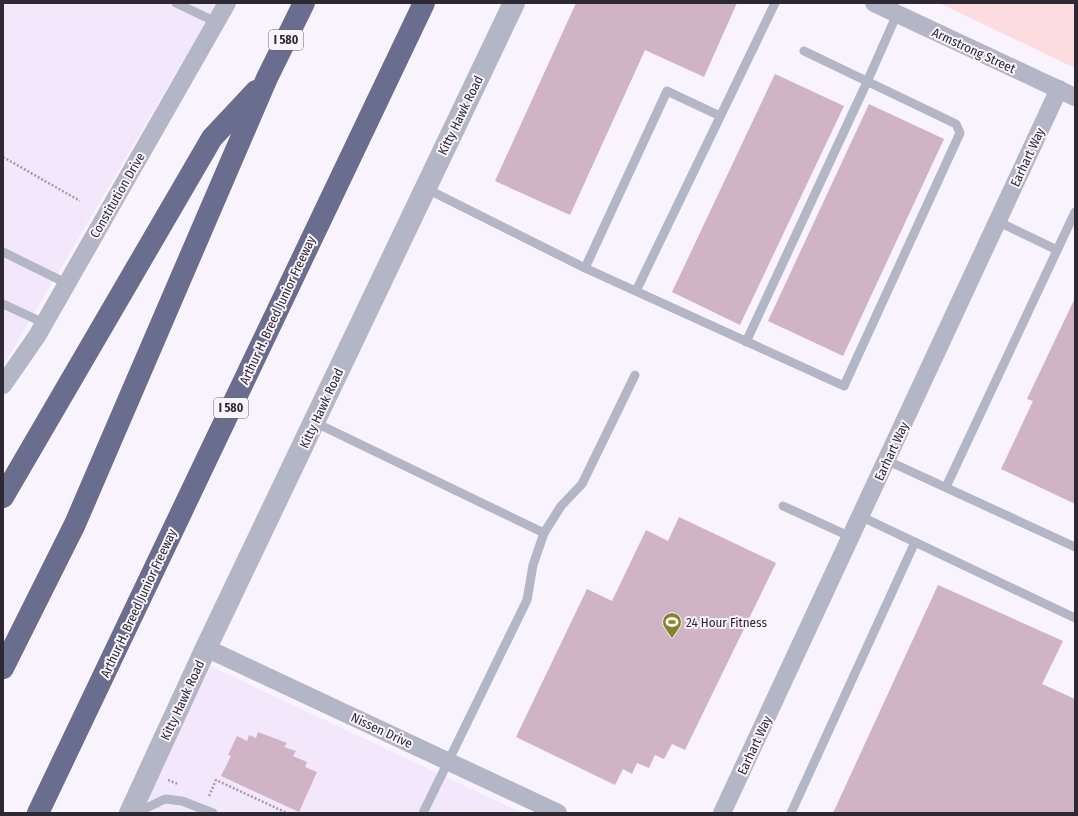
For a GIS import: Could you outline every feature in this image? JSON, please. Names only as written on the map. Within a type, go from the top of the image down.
[{"type":"highway","name":"I 580","points":[[3,668],[75,524],[267,78],[304,3]]},
{"type":"highway","name":"Arthur H. Breed Junior Freeway","points":[[38,813],[424,3]]},
{"type":"highway","points":[[3,497],[212,138],[267,78]]},
{"type":"street","name":"Constitution Drive","points":[[3,385],[44,323],[227,3]]},
{"type":"street","name":"Kitty Hawk Road","points":[[130,813],[206,648],[514,3]]},
{"type":"street","name":"Armstrong Street","points":[[874,3],[1075,97]]},
{"type":"street","name":"Earhart Way","points":[[722,813],[1059,89]]},
{"type":"street","name":"Nissen Drive","points":[[206,648],[558,813]]},
{"type":"lane","points":[[176,3],[216,22]]},
{"type":"lane","points":[[636,291],[775,3]]},
{"type":"lane","points":[[746,342],[897,14]]},
{"type":"lane","points":[[425,188],[585,268],[844,386],[960,133],[956,124],[804,51]]},
{"type":"lane","points":[[585,268],[666,91],[720,116]]},
{"type":"lane","points":[[946,488],[1075,212]]},
{"type":"lane","points":[[997,221],[1057,250]]},
{"type":"lane","points":[[3,252],[66,283]]},
{"type":"lane","points":[[3,304],[44,323]]},
{"type":"lane","points":[[423,813],[527,600],[533,565],[544,533],[562,506],[582,484],[635,375]]},
{"type":"lane","points":[[314,422],[544,533]]},
{"type":"lane","points":[[886,460],[1075,547]]},
{"type":"lane","points":[[784,506],[851,537]]},
{"type":"lane","points":[[860,516],[1075,618]]},
{"type":"lane","points":[[791,813],[915,542]]},
{"type":"lane","points":[[136,813],[165,799],[182,800],[213,813]]},
{"type":"path","points":[[3,157],[80,201]]},
{"type":"path","points":[[164,778],[183,787]]},
{"type":"path","points":[[202,795],[208,798],[216,780],[287,813]]},
{"type":"shaded area","points":[[3,3],[217,3],[3,366]]},
{"type":"shaded area","points":[[939,3],[1075,3],[1075,68]]},
{"type":"shaded area","points":[[206,664],[522,813],[142,813]]},
{"type":"building","points":[[576,3],[737,3],[704,77],[645,50],[570,215],[495,181]]},
{"type":"building","points":[[775,74],[844,106],[740,325],[672,292]]},
{"type":"building","points":[[869,104],[944,139],[843,356],[768,321]]},
{"type":"building","points":[[1075,298],[1075,504],[1001,469],[1033,401],[1027,399]]},
{"type":"building","points":[[679,517],[776,563],[685,750],[672,744],[664,759],[655,755],[649,768],[637,763],[632,774],[623,769],[615,785],[516,737],[587,589],[612,601],[646,530],[668,541]]},
{"type":"building","points":[[938,585],[1063,641],[1042,684],[1075,699],[1075,813],[833,813]]},
{"type":"building","points":[[258,732],[287,743],[284,747],[296,751],[293,756],[307,762],[305,767],[317,772],[299,812],[221,776],[231,756],[228,755],[237,736],[247,741],[249,735],[256,738]]},
{"type":"place","name":"24 Hour Fitness","points":[[672,639]]}]
